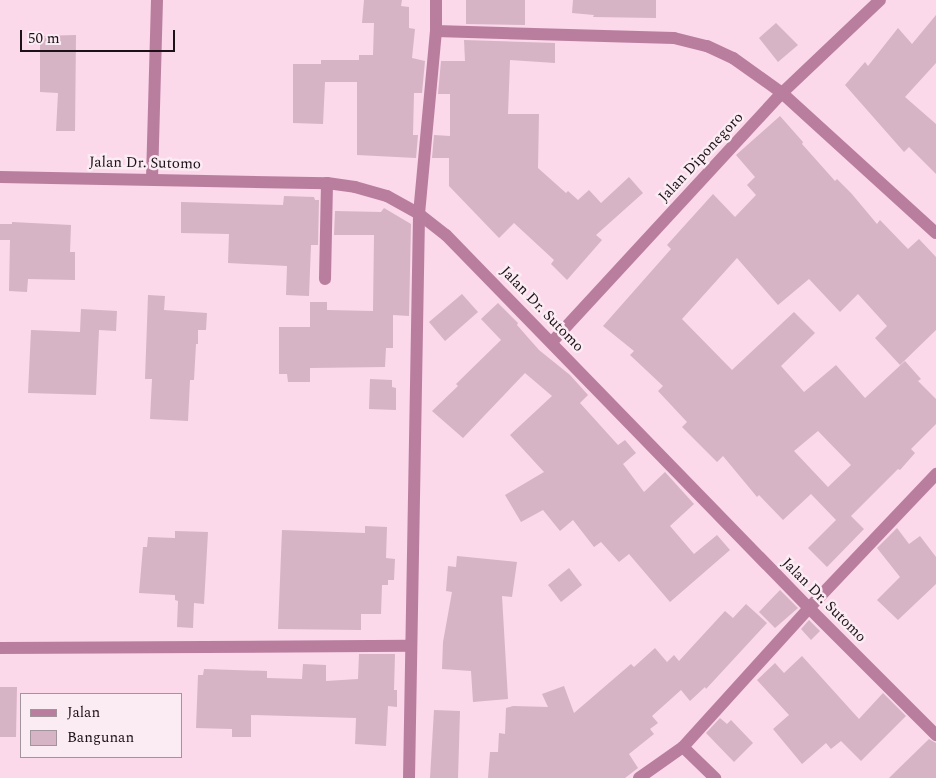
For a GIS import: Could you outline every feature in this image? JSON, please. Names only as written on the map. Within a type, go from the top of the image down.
[{"type":"street","points":[[152,179],[158,0]]},
{"type":"street","points":[[409,778],[419,214],[436,31],[436,0]]},
{"type":"street","name":"Jalan Diponegoro","points":[[552,342],[782,93],[880,0]]},
{"type":"street","points":[[436,31],[674,38],[707,46],[733,58],[782,93],[936,233]]},
{"type":"street","name":"Jalan Dr. Sutomo","points":[[0,177],[328,183],[355,187],[387,196],[419,214],[446,235],[809,608],[936,735]]},
{"type":"street","points":[[326,279],[328,183]]},
{"type":"street","points":[[640,778],[683,747],[809,608],[936,474]]},
{"type":"street","points":[[0,648],[411,646]]},
{"type":"street","points":[[683,747],[715,778]]},
{"type":"building","points":[[364,0],[402,0],[401,6],[409,7],[409,28],[415,29],[412,58],[425,61],[422,93],[414,93],[413,135],[418,135],[416,158],[357,155],[357,82],[325,82],[323,124],[293,123],[293,64],[321,64],[321,60],[359,60],[359,55],[373,55],[374,23],[362,23]]},
{"type":"building","points":[[466,0],[525,0],[525,25],[466,24]]},
{"type":"building","points":[[573,0],[656,0],[656,18],[593,17],[594,15],[572,13]]},
{"type":"building","points":[[936,15],[936,63],[905,97],[936,124],[936,174],[909,147],[904,152],[845,85],[865,62],[868,66],[898,28],[912,44]]},
{"type":"building","points":[[776,23],[798,45],[778,62],[759,38]]},
{"type":"building","points":[[76,35],[75,131],[56,131],[58,93],[40,92],[40,36]]},
{"type":"building","points":[[464,40],[555,43],[555,63],[510,60],[508,114],[539,114],[538,168],[566,193],[568,191],[578,200],[589,190],[601,203],[629,177],[643,193],[596,235],[602,240],[567,280],[551,264],[554,260],[514,223],[499,238],[449,186],[449,158],[432,158],[434,135],[450,136],[450,94],[438,94],[441,61],[465,61]]},
{"type":"building","points":[[780,116],[835,181],[837,179],[851,193],[877,224],[880,220],[908,249],[919,239],[936,257],[936,330],[900,365],[875,338],[887,326],[858,294],[840,312],[809,279],[778,305],[737,258],[682,319],[732,370],[794,312],[815,333],[781,366],[804,392],[836,365],[865,398],[905,361],[921,379],[918,381],[936,399],[936,424],[911,449],[915,453],[900,470],[898,469],[851,516],[864,529],[827,567],[808,548],[836,520],[811,494],[783,520],[759,495],[757,497],[723,456],[717,462],[682,427],[687,422],[658,391],[663,386],[630,355],[634,351],[603,326],[671,249],[667,245],[713,194],[735,217],[756,195],[747,185],[755,177],[736,155]],"holes":[[[818,431],[851,465],[828,487],[794,451]]]},
{"type":"building","points":[[284,196],[314,197],[315,200],[319,200],[318,245],[311,245],[309,296],[286,295],[287,266],[228,263],[229,234],[181,233],[181,202],[283,205]]},
{"type":"building","points":[[384,208],[411,224],[409,316],[393,315],[393,348],[386,348],[385,367],[310,368],[310,382],[288,382],[287,374],[279,374],[279,327],[310,327],[310,302],[327,302],[327,310],[373,311],[374,235],[334,235],[335,211],[381,212]]},
{"type":"building","points":[[12,222],[71,225],[70,252],[75,252],[75,280],[28,279],[27,292],[9,291],[10,240],[0,240],[0,224],[12,224]]},
{"type":"building","points":[[462,294],[478,312],[445,341],[429,322]]},
{"type":"building","points":[[148,295],[165,296],[164,310],[207,313],[206,330],[198,330],[194,380],[190,380],[188,421],[150,419],[152,379],[145,379]]},
{"type":"building","points":[[498,303],[518,323],[517,325],[539,350],[570,375],[588,395],[580,403],[618,445],[625,440],[636,453],[623,464],[644,492],[665,472],[694,504],[670,526],[694,554],[717,535],[730,550],[670,602],[629,554],[619,562],[601,542],[594,547],[573,520],[560,531],[543,510],[521,522],[505,495],[544,472],[510,435],[552,396],[525,373],[463,438],[432,411],[458,386],[456,384],[501,340],[481,319]]},
{"type":"building","points":[[81,309],[117,311],[116,331],[99,330],[96,395],[28,393],[31,330],[80,332]]},
{"type":"building","points":[[370,379],[392,380],[392,387],[396,388],[396,410],[369,409]]},
{"type":"building","points":[[365,526],[387,527],[386,558],[395,559],[394,580],[388,580],[388,585],[382,585],[381,614],[361,614],[361,630],[278,629],[282,530],[365,533]]},
{"type":"building","points":[[897,528],[909,544],[920,536],[936,557],[936,584],[898,620],[877,600],[900,577],[877,548]]},
{"type":"building","points":[[175,531],[208,532],[204,604],[194,603],[193,628],[177,627],[178,601],[175,600],[175,595],[139,593],[143,547],[147,547],[148,537],[175,538]]},
{"type":"building","points":[[457,556],[517,562],[512,597],[502,596],[508,699],[473,702],[471,671],[442,669],[443,642],[452,592],[446,591],[448,566],[456,567]]},
{"type":"building","points":[[569,568],[582,585],[561,602],[548,585]]},
{"type":"building","points":[[780,590],[798,608],[775,628],[759,612]]},
{"type":"building","points":[[746,604],[767,623],[706,689],[705,687],[690,701],[681,690],[652,716],[658,723],[650,729],[654,734],[629,754],[638,768],[625,778],[488,778],[490,752],[498,752],[499,733],[505,734],[506,708],[513,706],[548,707],[542,694],[564,686],[574,713],[631,664],[634,667],[655,648],[667,662],[674,655],[679,661],[725,611],[733,618]]},
{"type":"building","points":[[809,620],[820,631],[811,640],[801,629]]},
{"type":"building","points":[[359,654],[395,654],[394,690],[397,690],[397,707],[388,706],[386,746],[355,744],[356,718],[251,715],[251,737],[232,737],[232,729],[196,728],[198,675],[203,675],[204,669],[267,671],[267,678],[302,679],[303,664],[326,665],[326,681],[358,679]]},
{"type":"building","points":[[802,656],[859,719],[883,693],[906,716],[861,761],[841,741],[831,749],[826,743],[802,764],[773,729],[789,715],[757,680],[775,663],[784,673]]},
{"type":"building","points":[[0,687],[17,687],[16,737],[0,737]]},
{"type":"building","points":[[434,710],[460,711],[458,778],[430,778]]},
{"type":"building","points":[[720,718],[727,724],[731,720],[753,743],[734,762],[706,733]]},
{"type":"building","points":[[929,739],[936,743],[936,778],[889,778]]}]
